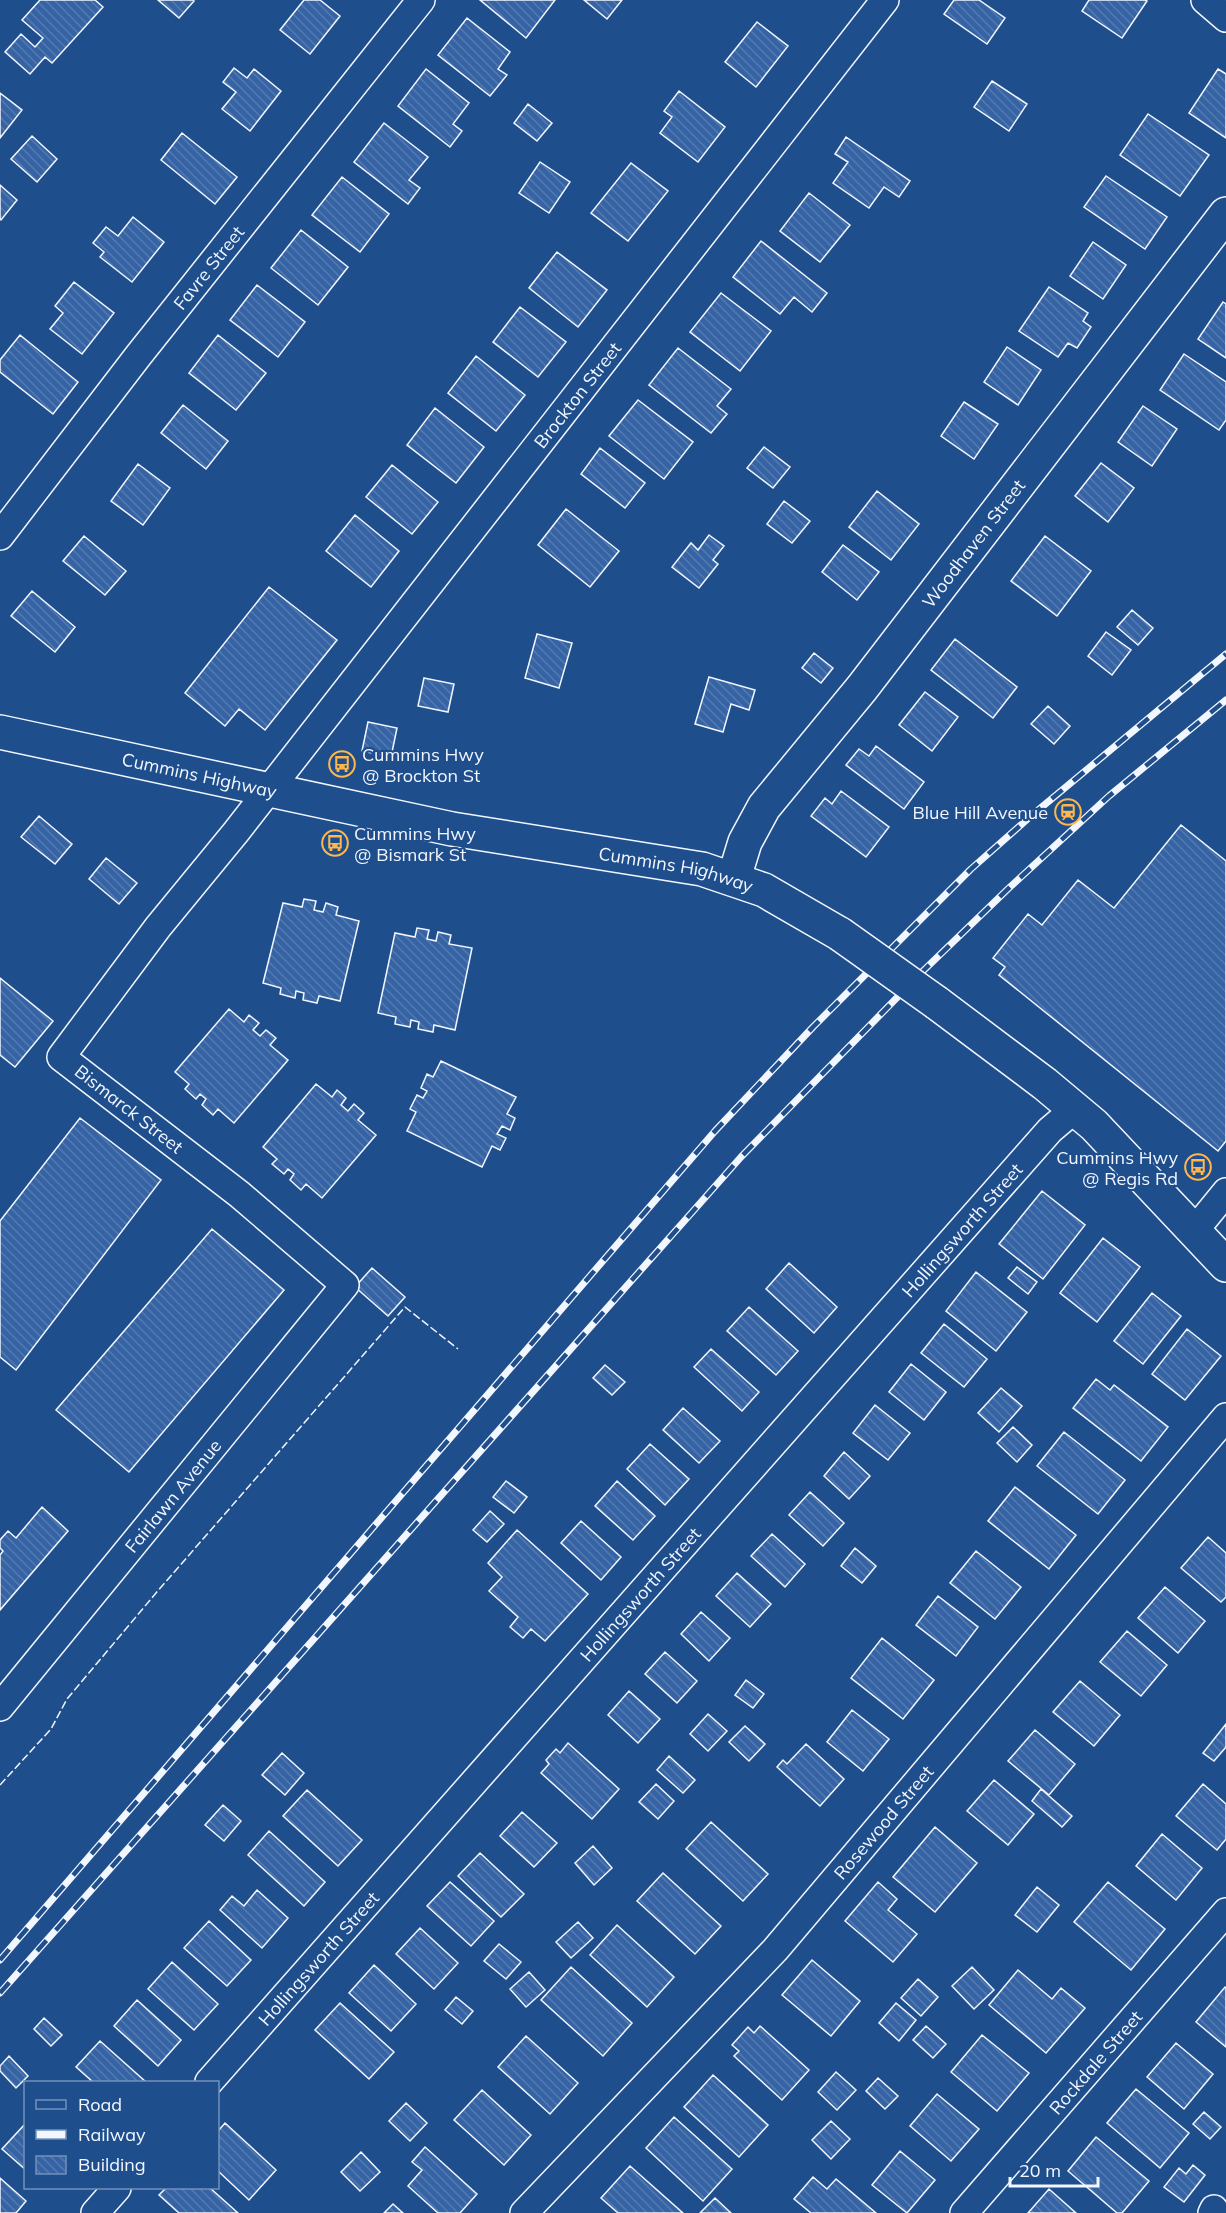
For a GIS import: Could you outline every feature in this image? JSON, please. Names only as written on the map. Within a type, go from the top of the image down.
[{"type":"main road","name":"Woodhaven Street","points":[[734,878],[745,842],[764,807],[862,688],[1226,214]]},
{"type":"main road","name":"Cummins Highway","points":[[0,732],[452,829],[673,863],[734,878],[794,905],[840,934],[937,1003],[1076,1108],[1120,1150],[1226,1265]]},
{"type":"street","name":"Favre Street","points":[[0,536],[138,356],[421,0]]},
{"type":"street","name":"Brockton Street","points":[[267,790],[885,0]]},
{"type":"street","points":[[1205,0],[1226,18]]},
{"type":"street","name":"Bismarck Street","points":[[267,790],[236,832],[158,927],[62,1057],[238,1194],[345,1285]]},
{"type":"street","name":"Hollingsworth Street","points":[[210,2081],[1050,1130],[1076,1108]]},
{"type":"street","points":[[1195,1230],[1226,1192]]},
{"type":"street","name":"Fairlawn Avenue","points":[[0,1707],[345,1285]]},
{"type":"street","name":"Rosewood Street","points":[[524,2213],[775,1950],[1226,1417]]},
{"type":"street","name":"Rockdale Street","points":[[974,2210],[1226,1912]]},
{"type":"street","points":[[95,2213],[115,2189]]},
{"type":"building","points":[[40,0],[95,0],[103,7],[52,63],[45,57],[30,74],[5,52],[21,34],[35,47],[43,38],[22,20]]},
{"type":"building","points":[[158,0],[193,0],[194,1],[179,18]]},
{"type":"building","points":[[304,0],[320,0],[340,16],[310,54],[280,30]]},
{"type":"building","points":[[480,0],[555,0],[526,38]]},
{"type":"building","points":[[584,0],[622,0],[607,19]]},
{"type":"building","points":[[954,0],[979,0],[1005,18],[987,44],[944,14]]},
{"type":"building","points":[[1089,0],[1147,1],[1122,38],[1082,11]]},
{"type":"building","points":[[467,18],[510,52],[498,69],[507,75],[490,96],[438,55]]},
{"type":"building","points":[[757,22],[788,46],[756,87],[725,62]]},
{"type":"building","points":[[234,68],[247,78],[254,69],[281,91],[250,131],[222,109],[236,92],[223,82]]},
{"type":"building","points":[[426,69],[469,103],[453,124],[462,131],[450,147],[398,106]]},
{"type":"building","points":[[1218,69],[1226,74],[1226,138],[1189,113]]},
{"type":"building","points":[[992,81],[1027,104],[1009,131],[974,107]]},
{"type":"building","points":[[679,91],[725,127],[698,162],[660,133],[672,117],[664,111]]},
{"type":"building","points":[[0,93],[22,110],[0,138]]},
{"type":"building","points":[[528,104],[552,123],[537,141],[514,123]]},
{"type":"building","points":[[1148,114],[1209,155],[1180,196],[1120,155]]},
{"type":"building","points":[[384,123],[428,157],[409,180],[420,188],[408,204],[354,162]]},
{"type":"building","points":[[182,133],[237,177],[215,204],[161,160]]},
{"type":"building","points":[[32,136],[57,159],[37,182],[11,159]]},
{"type":"building","points":[[846,137],[910,181],[899,197],[884,187],[869,208],[833,183],[848,162],[835,154]]},
{"type":"building","points":[[540,162],[570,182],[549,213],[519,193]]},
{"type":"building","points":[[631,163],[668,191],[628,241],[591,213]]},
{"type":"building","points":[[1106,176],[1167,217],[1145,249],[1084,207]]},
{"type":"building","points":[[342,177],[389,214],[360,252],[312,215]]},
{"type":"building","points":[[0,185],[17,200],[1,220],[0,219]]},
{"type":"building","points":[[809,193],[850,225],[820,262],[780,231]]},
{"type":"building","points":[[133,217],[164,242],[132,282],[100,257],[104,252],[93,243],[106,227],[118,236]]},
{"type":"building","points":[[301,230],[348,267],[318,305],[271,268]]},
{"type":"building","points":[[761,241],[827,293],[812,312],[794,297],[780,314],[733,277]]},
{"type":"building","points":[[1093,242],[1126,265],[1103,299],[1070,276]]},
{"type":"building","points":[[557,252],[607,290],[578,327],[529,288]]},
{"type":"building","points":[[74,282],[114,313],[82,354],[50,329],[63,313],[55,306]]},
{"type":"building","points":[[257,285],[305,322],[278,357],[230,320]]},
{"type":"building","points":[[1049,287],[1088,313],[1083,321],[1091,327],[1077,348],[1068,343],[1058,357],[1019,331]]},
{"type":"building","points":[[721,293],[771,331],[740,371],[690,332]]},
{"type":"building","points":[[1223,302],[1226,304],[1226,358],[1198,339]]},
{"type":"building","points":[[520,307],[566,342],[538,377],[493,342]]},
{"type":"building","points":[[20,335],[78,382],[53,414],[0,372],[0,360]]},
{"type":"building","points":[[218,335],[266,373],[236,410],[189,373]]},
{"type":"building","points":[[1007,347],[1041,370],[1018,405],[984,382]]},
{"type":"building","points":[[678,348],[731,389],[717,406],[727,414],[711,433],[649,385]]},
{"type":"building","points":[[1184,354],[1226,382],[1226,420],[1219,430],[1160,390]]},
{"type":"building","points":[[476,356],[525,395],[496,431],[448,393]]},
{"type":"building","points":[[638,400],[693,442],[664,479],[609,436]]},
{"type":"building","points":[[964,402],[998,424],[974,459],[941,436]]},
{"type":"building","points":[[183,405],[228,441],[206,469],[161,433]]},
{"type":"building","points":[[1143,406],[1177,429],[1152,466],[1118,442]]},
{"type":"building","points":[[435,408],[484,447],[456,483],[407,445]]},
{"type":"building","points":[[764,447],[790,467],[773,488],[747,468]]},
{"type":"building","points":[[600,448],[645,483],[625,508],[581,474]]},
{"type":"building","points":[[1101,463],[1134,488],[1108,522],[1075,496]]},
{"type":"building","points":[[138,464],[170,488],[143,525],[111,501]]},
{"type":"building","points":[[392,465],[438,502],[412,534],[366,497]]},
{"type":"building","points":[[877,491],[919,524],[891,560],[849,527]]},
{"type":"building","points":[[784,501],[810,521],[792,543],[767,524]]},
{"type":"building","points":[[566,509],[619,551],[590,587],[538,545]]},
{"type":"building","points":[[355,515],[399,551],[371,587],[326,551]]},
{"type":"building","points":[[709,535],[724,546],[713,560],[718,564],[699,588],[672,567],[691,543],[698,550]]},
{"type":"building","points":[[84,536],[126,571],[105,595],[63,561]]},
{"type":"building","points":[[1045,536],[1091,571],[1057,616],[1011,581]]},
{"type":"building","points":[[843,545],[879,572],[857,600],[822,572]]},
{"type":"building","points":[[269,587],[337,640],[265,730],[239,709],[225,726],[185,693]]},
{"type":"building","points":[[32,591],[75,627],[55,652],[11,616]]},
{"type":"building","points":[[1132,610],[1153,628],[1138,645],[1117,627]]},
{"type":"building","points":[[1106,632],[1131,650],[1112,675],[1088,656]]},
{"type":"building","points":[[537,634],[572,643],[559,688],[525,678]]},
{"type":"building","points":[[955,639],[1017,687],[993,718],[931,670]]},
{"type":"building","points":[[814,653],[833,668],[821,683],[802,668]]},
{"type":"building","points":[[709,677],[755,690],[749,710],[731,704],[723,732],[695,724]]},
{"type":"building","points":[[424,678],[454,684],[448,712],[418,706]]},
{"type":"building","points":[[925,692],[958,717],[932,751],[899,725]]},
{"type":"building","points":[[1048,706],[1070,726],[1054,744],[1031,724]]},
{"type":"building","points":[[368,722],[397,728],[391,757],[362,751]]},
{"type":"building","points":[[876,746],[924,782],[904,809],[846,765],[859,749],[869,756]]},
{"type":"building","points":[[841,791],[889,827],[866,857],[811,816],[825,798],[832,804]]},
{"type":"building","points":[[39,816],[72,844],[55,864],[21,837]]},
{"type":"building","points":[[1181,825],[1226,861],[1226,1141],[1218,1151],[999,975],[1005,967],[993,958],[1028,914],[1042,925],[1078,880],[1114,908]]},
{"type":"building","points":[[106,858],[137,883],[119,904],[89,879]]},
{"type":"building","points":[[304,899],[316,901],[314,910],[323,912],[326,903],[338,907],[336,915],[359,921],[340,1001],[319,996],[317,1003],[303,1000],[304,993],[296,991],[295,998],[280,994],[281,988],[263,983],[283,903],[302,907]]},
{"type":"building","points":[[417,928],[429,930],[427,939],[436,941],[438,932],[451,935],[449,944],[472,948],[455,1030],[434,1025],[433,1032],[418,1029],[419,1022],[411,1020],[410,1027],[395,1024],[396,1017],[378,1013],[395,933],[415,937]]},
{"type":"building","points":[[0,978],[53,1021],[15,1067],[0,1055]]},
{"type":"building","points":[[229,1009],[244,1022],[249,1015],[259,1023],[253,1030],[260,1036],[266,1030],[276,1038],[270,1045],[288,1060],[234,1123],[218,1109],[213,1115],[202,1105],[206,1099],[200,1094],[196,1099],[185,1089],[189,1084],[175,1072]]},
{"type":"building","points":[[441,1061],[516,1097],[507,1114],[515,1118],[510,1130],[502,1126],[497,1134],[506,1138],[500,1150],[492,1146],[482,1167],[407,1131],[416,1112],[410,1109],[417,1095],[423,1098],[427,1091],[421,1088],[427,1074],[433,1077]]},
{"type":"building","points":[[316,1084],[332,1097],[337,1090],[346,1098],[341,1105],[348,1111],[354,1104],[364,1113],[358,1120],[376,1135],[322,1198],[306,1184],[301,1190],[290,1180],[294,1174],[288,1169],[284,1174],[272,1164],[277,1159],[263,1147]]},
{"type":"building","points":[[80,1118],[161,1180],[16,1370],[0,1357],[0,1221]]},
{"type":"building","points":[[1042,1191],[1085,1225],[1043,1279],[999,1244]]},
{"type":"building","points":[[212,1229],[284,1290],[129,1472],[56,1410]]},
{"type":"building","points":[[1103,1238],[1140,1267],[1097,1322],[1060,1293]]},
{"type":"building","points":[[789,1263],[837,1307],[814,1333],[766,1289]]},
{"type":"building","points":[[1017,1267],[1037,1282],[1028,1294],[1008,1278]]},
{"type":"building","points":[[372,1268],[405,1297],[388,1316],[355,1287]]},
{"type":"building","points":[[976,1272],[1027,1312],[996,1351],[946,1311]]},
{"type":"building","points":[[1152,1293],[1181,1316],[1143,1364],[1114,1341]]},
{"type":"building","points":[[749,1307],[798,1351],[776,1375],[727,1331]]},
{"type":"building","points":[[944,1324],[987,1359],[964,1387],[921,1353]]},
{"type":"building","points":[[1187,1329],[1221,1356],[1185,1400],[1152,1374]]},
{"type":"building","points":[[711,1349],[759,1392],[742,1411],[694,1367]]},
{"type":"building","points":[[911,1364],[946,1392],[924,1420],[889,1392]]},
{"type":"building","points":[[605,1365],[625,1382],[612,1395],[593,1378]]},
{"type":"building","points":[[1096,1379],[1110,1390],[1114,1385],[1168,1427],[1141,1461],[1073,1408]]},
{"type":"building","points":[[1001,1388],[1022,1406],[999,1432],[978,1413]]},
{"type":"building","points":[[875,1405],[910,1433],[888,1460],[853,1433]]},
{"type":"building","points":[[683,1408],[720,1441],[699,1463],[663,1430]]},
{"type":"building","points":[[1013,1427],[1032,1445],[1017,1462],[997,1443]]},
{"type":"building","points":[[1064,1432],[1125,1480],[1098,1514],[1037,1466]]},
{"type":"building","points":[[650,1444],[689,1479],[665,1505],[627,1469]]},
{"type":"building","points":[[844,1452],[870,1476],[849,1499],[824,1476]]},
{"type":"building","points":[[506,1481],[527,1497],[514,1513],[493,1497]]},
{"type":"building","points":[[617,1481],[655,1516],[633,1540],[595,1506]]},
{"type":"building","points":[[1015,1487],[1076,1535],[1049,1569],[988,1521]]},
{"type":"building","points":[[810,1492],[844,1523],[823,1546],[789,1515]]},
{"type":"building","points":[[42,1507],[68,1531],[0,1610],[0,1555],[3,1551],[0,1548],[0,1540],[8,1531],[16,1538]]},
{"type":"building","points":[[490,1511],[504,1524],[487,1542],[473,1530]]},
{"type":"building","points":[[581,1521],[621,1557],[601,1580],[561,1543]]},
{"type":"building","points":[[517,1530],[588,1594],[545,1641],[531,1629],[523,1638],[510,1627],[518,1617],[489,1591],[502,1577],[488,1563]]},
{"type":"building","points":[[772,1534],[805,1564],[785,1587],[751,1556]]},
{"type":"building","points":[[1208,1537],[1226,1553],[1226,1597],[1221,1602],[1181,1568]]},
{"type":"building","points":[[855,1548],[876,1566],[862,1583],[841,1566]]},
{"type":"building","points":[[976,1551],[1021,1587],[995,1619],[950,1583]]},
{"type":"building","points":[[737,1573],[771,1604],[750,1627],[716,1596]]},
{"type":"building","points":[[1165,1587],[1205,1621],[1178,1653],[1138,1618]]},
{"type":"building","points":[[938,1596],[978,1627],[956,1656],[916,1625]]},
{"type":"building","points":[[701,1612],[730,1638],[709,1661],[681,1634]]},
{"type":"building","points":[[1127,1631],[1167,1665],[1141,1696],[1100,1662]]},
{"type":"building","points":[[882,1638],[934,1680],[903,1719],[851,1678]]},
{"type":"building","points":[[665,1652],[697,1681],[677,1703],[645,1674]]},
{"type":"building","points":[[746,1680],[764,1694],[753,1708],[735,1695]]},
{"type":"building","points":[[1080,1681],[1120,1715],[1094,1746],[1053,1712]]},
{"type":"building","points":[[629,1691],[660,1719],[638,1743],[608,1715]]},
{"type":"building","points":[[852,1710],[889,1739],[863,1771],[827,1742]]},
{"type":"building","points":[[708,1714],[727,1731],[708,1751],[690,1734]]},
{"type":"building","points":[[1226,1724],[1226,1747],[1214,1761],[1203,1753]]},
{"type":"building","points":[[745,1726],[765,1744],[749,1761],[729,1742]]},
{"type":"building","points":[[1035,1730],[1075,1764],[1049,1795],[1008,1761]]},
{"type":"building","points":[[568,1743],[619,1789],[592,1819],[541,1773],[549,1764],[546,1760],[556,1749],[560,1753]]},
{"type":"building","points":[[806,1744],[844,1779],[820,1806],[777,1767],[783,1760],[787,1764]]},
{"type":"building","points":[[282,1753],[304,1773],[285,1795],[262,1775]]},
{"type":"building","points":[[669,1756],[695,1780],[683,1793],[657,1770]]},
{"type":"building","points":[[994,1780],[1034,1814],[1008,1845],[967,1811]]},
{"type":"building","points":[[656,1784],[674,1801],[658,1819],[639,1802]]},
{"type":"building","points":[[1203,1784],[1226,1804],[1226,1839],[1217,1850],[1176,1816]]},
{"type":"building","points":[[1041,1789],[1072,1816],[1062,1827],[1032,1801]]},
{"type":"building","points":[[307,1790],[362,1840],[338,1866],[283,1816]]},
{"type":"building","points":[[223,1805],[241,1821],[224,1841],[205,1825]]},
{"type":"building","points":[[522,1812],[557,1843],[534,1867],[500,1836]]},
{"type":"building","points":[[711,1822],[768,1874],[743,1901],[686,1849]]},
{"type":"building","points":[[935,1827],[977,1863],[935,1912],[893,1877]]},
{"type":"building","points":[[269,1831],[325,1882],[304,1906],[248,1855]]},
{"type":"building","points":[[1162,1834],[1202,1868],[1176,1900],[1136,1866]]},
{"type":"building","points":[[593,1846],[612,1868],[594,1885],[575,1863]]},
{"type":"building","points":[[480,1853],[524,1894],[501,1917],[458,1876]]},
{"type":"building","points":[[663,1873],[721,1926],[695,1954],[637,1901]]},
{"type":"building","points":[[450,1882],[494,1921],[471,1946],[427,1906]]},
{"type":"building","points":[[878,1882],[897,1899],[888,1910],[917,1934],[893,1962],[845,1921]]},
{"type":"building","points":[[1108,1882],[1165,1929],[1131,1970],[1074,1922]]},
{"type":"building","points":[[1037,1887],[1059,1905],[1037,1932],[1015,1915]]},
{"type":"building","points":[[257,1890],[288,1918],[262,1948],[220,1910],[232,1896],[244,1906]]},
{"type":"building","points":[[209,1921],[251,1960],[227,1986],[184,1948]]},
{"type":"building","points":[[578,1922],[593,1938],[571,1958],[556,1942]]},
{"type":"building","points":[[617,1925],[674,1977],[647,2007],[590,1955]]},
{"type":"building","points":[[420,1928],[458,1963],[434,1989],[396,1954]]},
{"type":"building","points":[[499,1944],[521,1962],[506,1979],[484,1961]]},
{"type":"building","points":[[812,1960],[860,2001],[831,2036],[782,1995]]},
{"type":"building","points":[[172,1962],[218,2004],[194,2030],[148,1989]]},
{"type":"building","points":[[374,1965],[416,2004],[391,2031],[349,1993]]},
{"type":"building","points":[[571,1967],[632,2023],[603,2056],[541,2000]]},
{"type":"building","points":[[972,1967],[994,1990],[974,2009],[952,1986]]},
{"type":"building","points":[[1018,1970],[1052,1999],[1061,1988],[1085,2008],[1046,2053],[989,2005]]},
{"type":"building","points":[[529,1972],[545,1990],[526,2007],[510,1989]]},
{"type":"building","points":[[918,1979],[938,1997],[921,2016],[901,1998]]},
{"type":"building","points":[[1226,1988],[1226,2047],[1196,2022]]},
{"type":"building","points":[[456,1997],[473,2011],[462,2024],[445,2010]]},
{"type":"building","points":[[137,2000],[181,2040],[158,2066],[114,2026]]},
{"type":"building","points":[[340,2003],[394,2052],[369,2079],[315,2030]]},
{"type":"building","points":[[896,2003],[916,2020],[899,2041],[879,2023]]},
{"type":"building","points":[[44,2018],[62,2035],[51,2046],[34,2029]]},
{"type":"building","points":[[760,2026],[809,2070],[782,2100],[734,2056],[739,2051],[732,2045],[748,2027],[754,2033]]},
{"type":"building","points":[[926,2026],[946,2044],[933,2058],[913,2040]]},
{"type":"building","points":[[982,2035],[1029,2073],[997,2111],[951,2072]]},
{"type":"building","points":[[526,2036],[578,2083],[550,2114],[498,2067]]},
{"type":"building","points":[[100,2041],[145,2081],[92,2081],[76,2067]]},
{"type":"building","points":[[1176,2043],[1213,2074],[1184,2109],[1147,2077]]},
{"type":"building","points":[[9,2056],[28,2076],[16,2088],[0,2071],[0,2066]]},
{"type":"building","points":[[836,2072],[856,2090],[837,2110],[818,2092]]},
{"type":"building","points":[[713,2075],[768,2125],[739,2157],[684,2107]]},
{"type":"building","points":[[878,2078],[898,2096],[885,2109],[866,2091]]},
{"type":"building","points":[[1136,2089],[1189,2133],[1160,2168],[1107,2123]]},
{"type":"building","points":[[482,2090],[531,2135],[504,2165],[454,2120]]},
{"type":"building","points":[[937,2094],[979,2129],[951,2161],[910,2126]]},
{"type":"building","points":[[406,2103],[427,2123],[410,2141],[389,2121]]},
{"type":"building","points":[[1204,2112],[1221,2127],[1210,2139],[1193,2124]]},
{"type":"building","points":[[674,2117],[732,2169],[703,2201],[646,2148]]},
{"type":"building","points":[[831,2121],[850,2139],[831,2159],[812,2140]]},
{"type":"building","points":[[225,2123],[276,2170],[249,2200],[219,2172],[219,2130]]},
{"type":"building","points":[[24,2125],[24,2168],[2,2149]]},
{"type":"building","points":[[1096,2137],[1149,2181],[1122,2213],[1117,2213],[1068,2171]]},
{"type":"building","points":[[425,2147],[477,2194],[460,2213],[438,2213],[408,2186],[422,2170],[412,2162]]},
{"type":"building","points":[[900,2151],[935,2180],[907,2213],[872,2185]]},
{"type":"building","points":[[361,2152],[380,2172],[360,2191],[341,2172]]},
{"type":"building","points":[[1193,2165],[1205,2175],[1184,2202],[1164,2187],[1179,2168],[1186,2174]]},
{"type":"building","points":[[630,2166],[683,2213],[618,2213],[601,2198]]},
{"type":"building","points":[[813,2177],[827,2189],[836,2179],[876,2213],[811,2213],[794,2199]]},
{"type":"building","points":[[0,2178],[26,2201],[16,2213],[0,2213]]},
{"type":"building","points":[[165,2189],[211,2189],[238,2213],[179,2213],[159,2195]]},
{"type":"building","points":[[1049,2189],[1076,2213],[1028,2213]]},
{"type":"building","points":[[715,2198],[731,2213],[700,2213]]},
{"type":"building","points":[[393,2204],[403,2213],[384,2213]]},
{"type":"railway","points":[[0,1960],[715,1131],[813,1027],[971,869],[1031,816],[1226,654]]},
{"type":"railway","points":[[0,1993],[741,1157],[924,970],[1010,887],[1109,796],[1226,700]]},
{"type":"fence","points":[[0,1785],[51,1729],[67,1699],[156,1593],[405,1307],[458,1349]]},
{"type":"place","name":"Cummins Hwy @ Brockton St","points":[[342,764]]},
{"type":"place","name":"Blue Hill Avenue","points":[[1068,812]]},
{"type":"place","name":"Cummins Hwy @ Bismark St","points":[[335,843]]},
{"type":"place","name":"Cummins Hwy @ Regis Rd","points":[[1198,1167]]}]
